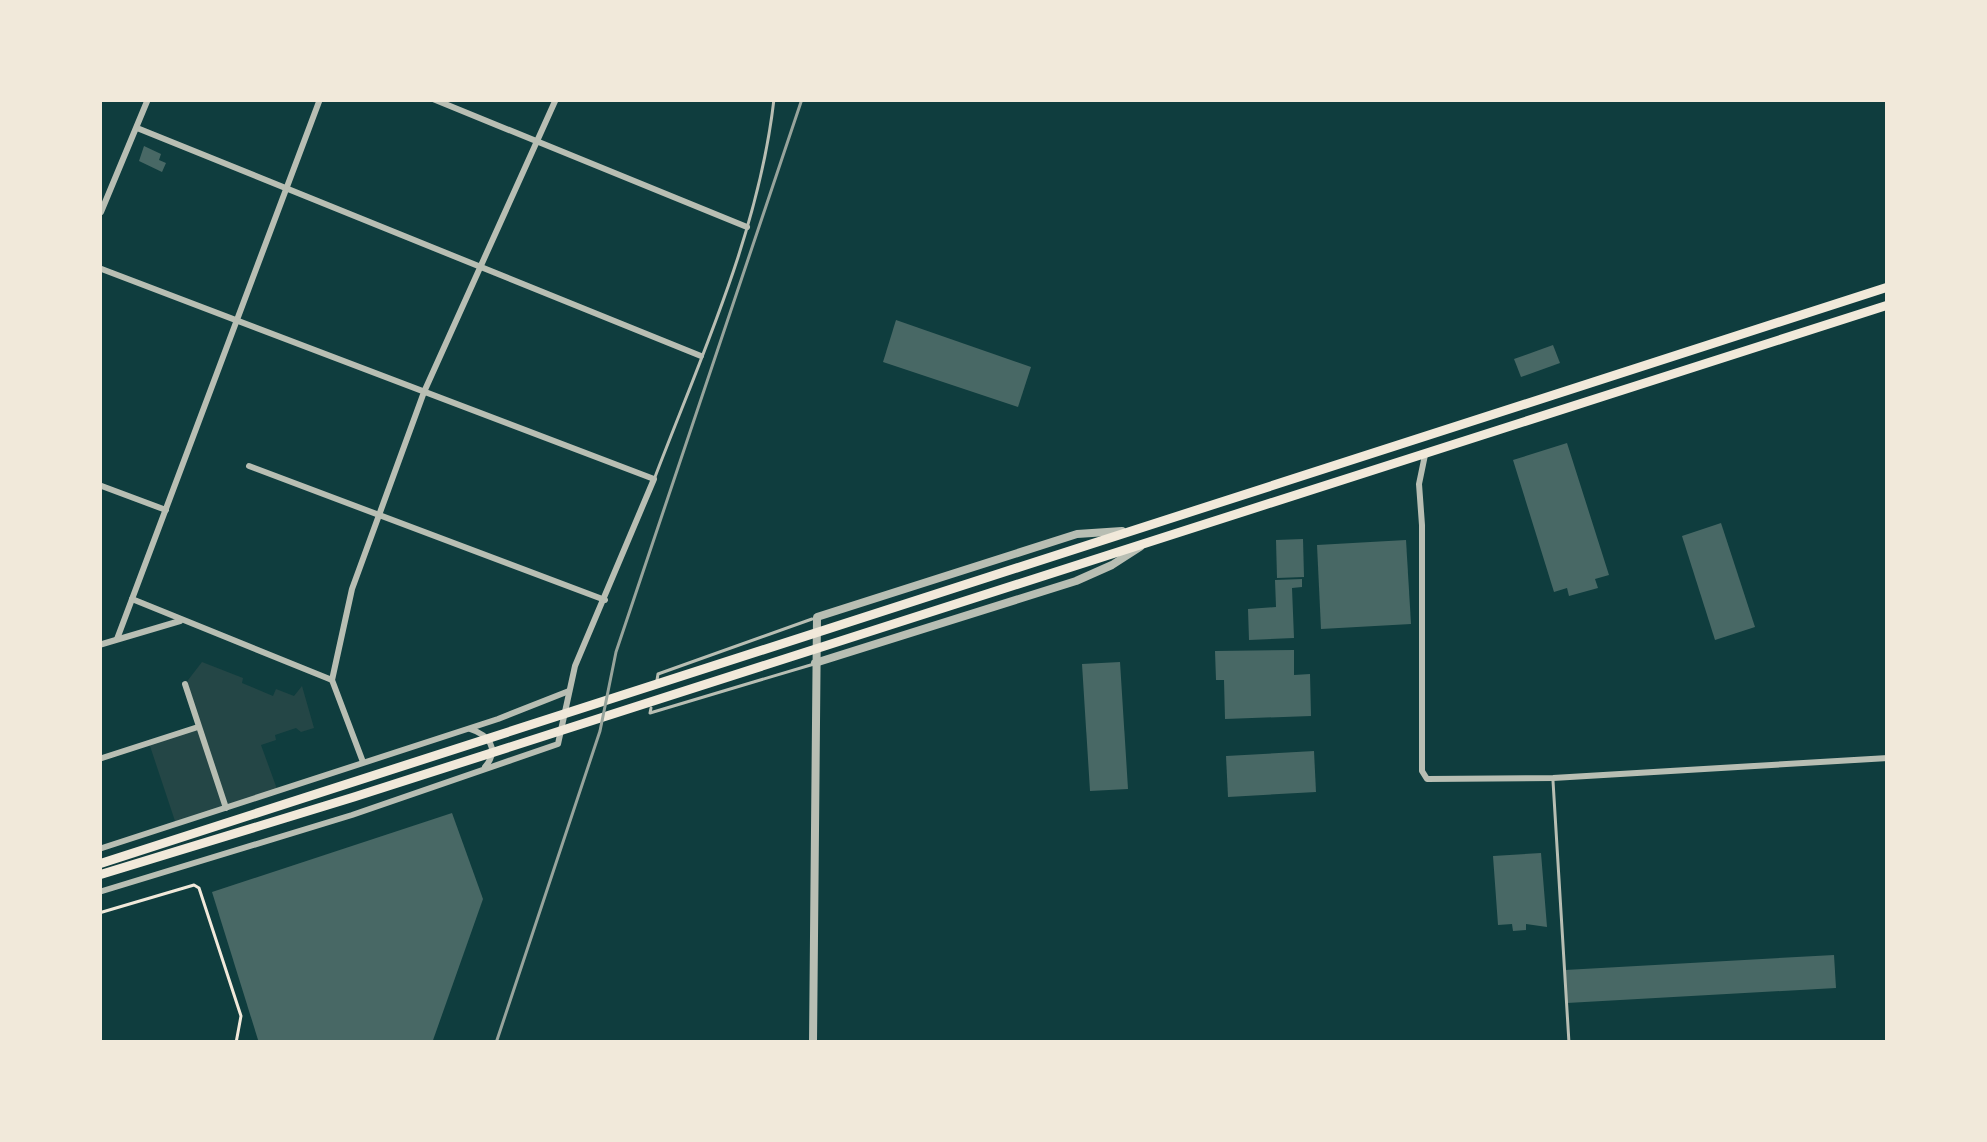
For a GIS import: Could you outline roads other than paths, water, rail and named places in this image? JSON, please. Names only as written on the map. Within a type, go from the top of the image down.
[{"type":"main road","points":[[99,864],[1888,287]]},
{"type":"main road","points":[[99,875],[1888,305]]},
{"type":"street","points":[[101,212],[148,99]]},
{"type":"street","points":[[117,639],[320,99]]},
{"type":"street","points":[[433,99],[747,227]]},
{"type":"street","points":[[363,762],[332,680],[352,589],[424,392],[556,99]]},
{"type":"street","points":[[136,128],[701,356]]},
{"type":"street","points":[[99,268],[654,478],[575,666],[558,744],[331,822],[99,892]]},
{"type":"street","points":[[1427,452],[1419,484],[1424,776],[1552,778],[1888,758]]},
{"type":"street","points":[[1400,460],[1419,484]]},
{"type":"street","points":[[250,466],[605,600]]},
{"type":"street","points":[[99,485],[166,510]]},
{"type":"street","points":[[813,1043],[817,617],[1077,534],[1130,532]]},
{"type":"street","points":[[815,663],[1076,581],[1112,566],[1148,542]]},
{"type":"street","points":[[132,599],[332,680]]},
{"type":"street","points":[[99,645],[183,620]]},
{"type":"street","points":[[185,684],[226,808]]},
{"type":"street","points":[[99,849],[498,719],[569,691]]},
{"type":"street","points":[[99,759],[199,727]]},
{"type":"street","points":[[466,728],[484,735],[492,745],[489,763],[479,770]]},
{"type":"lane","points":[[654,478],[747,227],[765,167],[774,99]]},
{"type":"lane","points":[[815,663],[650,713],[658,674],[817,617]]},
{"type":"lane","points":[[1552,778],[1569,1043]]},
{"type":"railway","points":[[496,1043],[600,731],[616,652],[802,99]]}]
